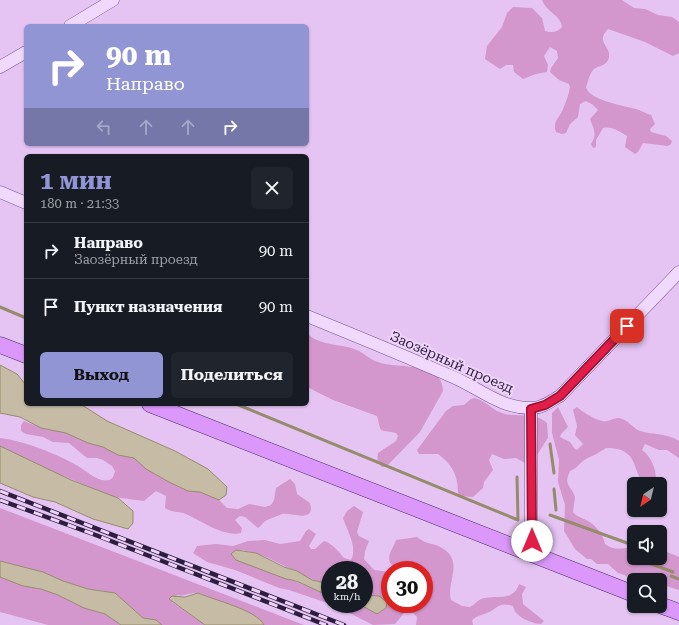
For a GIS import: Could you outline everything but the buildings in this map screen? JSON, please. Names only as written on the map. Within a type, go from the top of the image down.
[{"type":"main road","points":[[0,345],[24,354]]},
{"type":"main road","points":[[155,406],[627,591]]},
{"type":"main road","points":[[667,607],[679,612]]},
{"type":"street","points":[[73,24],[113,0]]},
{"type":"street","points":[[0,67],[24,53]]},
{"type":"street","points":[[0,192],[24,202]]},
{"type":"street","points":[[531,554],[531,409],[545,405],[560,396],[679,272]]},
{"type":"street","name":"Заозёрный проезд","points":[[309,317],[454,377],[480,389],[490,398],[500,403],[531,409]]},
{"type":"shaded area","points":[[542,0],[622,0],[634,8],[645,9],[658,15],[672,17],[679,22],[679,53],[673,56],[645,42],[608,29],[604,33],[603,41],[609,53],[608,60],[606,63],[593,70],[586,87],[588,92],[593,96],[651,115],[655,124],[650,129],[651,132],[666,136],[672,141],[671,144],[668,146],[643,143],[638,152],[635,154],[625,147],[627,136],[615,129],[603,128],[596,140],[596,147],[593,148],[591,144],[595,134],[590,119],[598,110],[586,101],[580,104],[578,117],[570,124],[566,133],[562,134],[556,132],[555,125],[562,112],[570,87],[569,84],[559,80],[550,72],[558,58],[557,51],[550,47],[544,56],[548,65],[547,72],[523,79],[514,72],[513,65],[506,65],[500,69],[485,59],[487,46],[502,27],[507,13],[513,7],[532,8],[542,18],[545,31],[555,32],[562,27],[557,17],[547,8]]},
{"type":"shaded area","points":[[309,335],[318,341],[359,351],[378,362],[408,366],[428,371],[436,375],[441,382],[443,391],[420,432],[386,467],[382,467],[378,463],[378,453],[396,441],[398,436],[396,433],[381,430],[377,416],[333,400],[309,388]]},
{"type":"shaded area","points":[[0,365],[17,374],[24,383],[24,406],[84,406],[107,421],[175,451],[208,469],[227,487],[226,495],[219,500],[200,492],[188,491],[146,469],[134,458],[118,455],[103,447],[88,443],[66,433],[41,428],[20,417],[0,413]]},
{"type":"shaded area","points":[[475,398],[505,414],[537,417],[547,423],[548,438],[533,461],[527,464],[516,458],[504,459],[492,454],[489,460],[493,470],[484,482],[483,488],[473,497],[461,496],[458,493],[454,471],[443,458],[438,454],[419,454],[417,450],[446,411],[453,406],[464,405],[471,399]]},
{"type":"shaded area","points":[[558,407],[568,427],[560,437],[570,442],[577,450],[583,444],[575,435],[577,426],[573,410],[577,407],[596,419],[607,421],[620,418],[627,421],[640,431],[665,435],[679,441],[679,458],[667,450],[659,450],[645,444],[642,450],[650,459],[656,477],[640,477],[632,459],[627,453],[618,449],[606,448],[584,460],[570,471],[567,483],[575,497],[573,512],[596,527],[603,537],[605,544],[608,546],[612,548],[627,548],[627,565],[667,565],[667,552],[679,557],[679,590],[667,586],[667,573],[627,573],[627,576],[618,573],[608,564],[597,564],[591,559],[587,559],[575,549],[564,531],[565,505],[558,482],[559,460],[552,433],[552,413]]},
{"type":"shaded area","points":[[24,421],[41,428],[61,431],[88,443],[103,447],[118,455],[134,458],[156,475],[183,489],[200,492],[219,500],[227,508],[238,509],[249,504],[265,507],[271,505],[274,500],[276,488],[290,479],[295,484],[297,494],[310,503],[311,509],[309,513],[302,516],[282,514],[265,521],[258,528],[245,517],[240,516],[235,520],[242,528],[241,533],[234,534],[220,531],[186,514],[170,511],[165,508],[166,496],[156,491],[144,501],[114,497],[25,460],[0,446],[0,438],[20,442],[60,457],[101,480],[109,480],[113,477],[115,471],[112,466],[97,458],[87,458],[69,443],[53,442],[43,437],[26,434],[21,431],[21,425]]},
{"type":"shaded area","points":[[0,446],[71,480],[118,498],[133,511],[133,523],[128,529],[93,519],[55,502],[33,497],[0,483]]},
{"type":"shaded area","points":[[354,506],[363,512],[357,532],[359,536],[369,541],[365,551],[364,559],[366,561],[321,561],[321,582],[307,577],[263,556],[240,550],[240,560],[321,592],[321,601],[279,588],[235,570],[207,562],[193,553],[197,546],[216,544],[233,546],[248,541],[265,540],[280,544],[300,541],[309,529],[316,534],[309,546],[311,549],[315,549],[324,541],[333,546],[344,558],[351,560],[353,555],[353,544],[343,518],[347,511]]},
{"type":"shaded area","points":[[0,508],[304,625],[264,625],[260,620],[248,612],[208,598],[200,593],[177,595],[172,602],[205,625],[162,625],[156,620],[143,618],[131,607],[104,591],[88,589],[63,581],[43,572],[0,561]]},
{"type":"shaded area","points":[[417,537],[425,542],[438,546],[450,555],[453,561],[453,574],[450,587],[451,600],[462,606],[470,607],[481,599],[508,596],[516,590],[519,584],[526,587],[522,594],[523,604],[544,621],[541,624],[528,621],[514,610],[513,606],[504,604],[472,620],[473,625],[416,625],[417,617],[413,613],[433,613],[433,561],[389,561],[389,557],[396,540]]},
{"type":"shaded area","points":[[236,550],[256,553],[284,567],[297,571],[312,580],[321,582],[321,592],[236,560],[231,554]]},
{"type":"shaded area","points":[[0,561],[43,572],[63,581],[88,589],[115,593],[143,618],[156,620],[162,625],[121,625],[105,614],[84,608],[58,595],[41,589],[23,586],[0,577]]},
{"type":"shaded area","points":[[373,569],[381,571],[381,613],[404,613],[395,624],[373,625],[350,613],[374,612],[379,596],[373,596]]},
{"type":"shaded area","points":[[0,577],[23,586],[41,589],[58,595],[84,608],[105,614],[121,625],[48,625],[0,612]]},
{"type":"shaded area","points":[[198,593],[244,610],[260,620],[264,625],[205,625],[169,599],[172,596],[185,597]]},
{"type":"shaded area","points":[[373,596],[381,598],[381,611],[377,614],[373,612]]},
{"type":"waterway","points":[[0,307],[24,317]]},
{"type":"waterway","points":[[241,406],[518,520],[517,477]]},
{"type":"waterway","points":[[550,444],[554,473]]},
{"type":"waterway","points":[[554,489],[556,510]]},
{"type":"waterway","points":[[550,515],[627,543]]},
{"type":"waterway","points":[[654,565],[673,572]]},
{"type":"waterway","points":[[671,576],[679,579]]},
{"type":"railway","points":[[0,491],[344,625]]},
{"type":"railway","points":[[0,500],[93,534],[326,625]]},
{"type":"route","points":[[532,541],[531,409],[545,405],[560,396],[627,326]]}]
